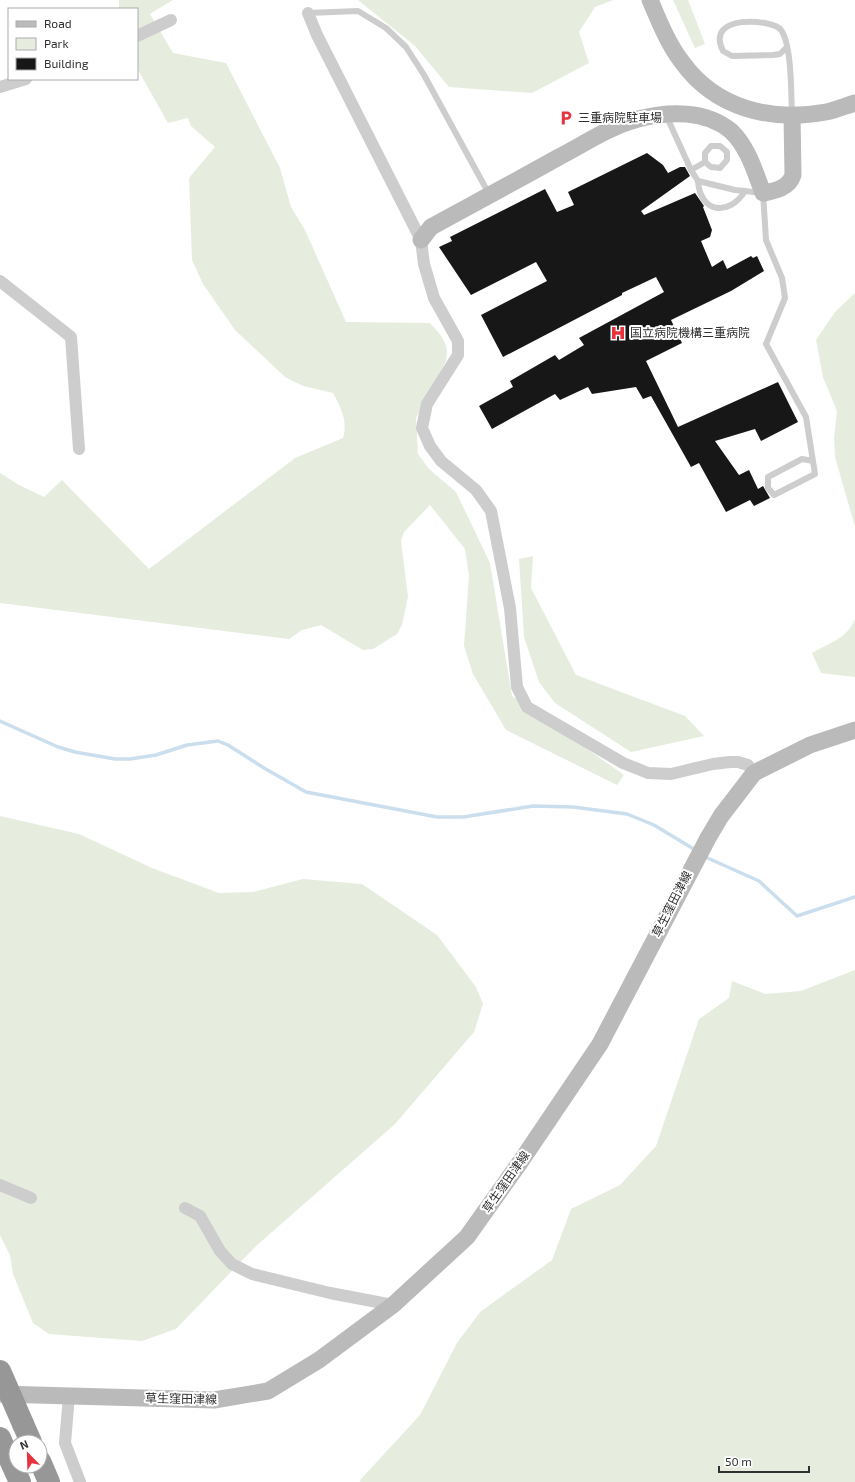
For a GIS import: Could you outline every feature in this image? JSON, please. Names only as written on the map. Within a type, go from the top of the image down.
[{"type":"highway","points":[[0,1371],[27,1433]]},
{"type":"highway","points":[[0,1438],[20,1482]]},
{"type":"main road","points":[[650,0],[681,62],[691,75],[727,103],[773,114],[792,116],[827,112],[855,103]]},
{"type":"main road","points":[[421,240],[431,227],[597,137],[637,119],[666,114],[702,116],[712,119],[730,131],[743,146],[763,193],[778,190],[792,179],[794,157],[792,116]]},
{"type":"main road","name":"草生窪田津線","points":[[0,1394],[214,1400],[268,1391],[319,1360],[393,1305],[467,1237],[521,1161],[600,1044],[699,853],[721,816],[754,773],[810,745],[855,730]]},
{"type":"street","points":[[308,12],[317,35],[421,240],[424,264],[434,298],[458,341],[458,355],[427,404],[422,428],[430,446],[441,461],[476,490],[491,511],[510,608],[517,687],[527,708],[623,763],[648,773],[671,774],[713,764],[730,762],[738,762],[748,765],[754,773]]},
{"type":"street","points":[[138,36],[170,20]]},
{"type":"street","points":[[0,88],[23,80]]},
{"type":"street","points":[[0,280],[71,337],[79,449]]},
{"type":"street","points":[[0,1185],[31,1198]]},
{"type":"street","points":[[184,1208],[200,1216],[220,1251],[232,1264],[252,1274],[330,1293],[393,1305]]},
{"type":"street","points":[[69,1396],[65,1443],[80,1482]]},
{"type":"lane","points":[[308,12],[358,11],[386,28],[406,47],[424,75],[490,195]]},
{"type":"lane","points":[[786,48],[780,54],[732,56],[723,51],[718,39],[724,28],[737,23],[769,23],[780,29],[786,48],[789,65],[792,116]]},
{"type":"lane","points":[[666,114],[691,170],[698,181],[698,186],[709,206],[715,209],[726,207],[740,199],[745,191]]},
{"type":"lane","points":[[691,170],[706,162]]},
{"type":"lane","points":[[698,181],[745,191],[763,193],[766,240],[782,278],[785,298],[766,344],[806,417],[815,474],[774,496],[768,488],[768,477],[802,459],[813,462]]},
{"type":"green space","points":[[119,0],[173,0],[150,14],[173,53],[226,63],[280,168],[291,207],[305,230],[346,322],[430,323],[444,340],[447,350],[446,361],[416,418],[418,454],[429,469],[456,492],[490,563],[512,696],[624,775],[617,785],[506,730],[473,674],[464,646],[469,576],[465,549],[430,505],[404,532],[401,541],[408,597],[402,625],[397,634],[373,649],[363,650],[321,625],[302,630],[289,639],[0,603],[0,473],[19,485],[44,497],[62,480],[149,569],[295,458],[343,438],[345,426],[343,415],[333,393],[303,386],[285,377],[235,330],[203,284],[192,260],[189,178],[215,147],[191,126],[188,118],[168,123],[138,70],[138,8],[119,8]]},
{"type":"green space","points":[[358,0],[613,0],[595,7],[579,32],[589,63],[532,93],[449,87],[415,46]]},
{"type":"green space","points":[[673,0],[688,0],[705,44],[695,48]]},
{"type":"green space","points":[[855,293],[855,527],[835,457],[834,438],[837,411],[823,377],[816,340],[835,312]]},
{"type":"green space","points":[[533,556],[531,588],[576,675],[685,716],[704,736],[631,752],[555,703],[539,682],[524,637],[519,559]]},
{"type":"green space","points":[[855,619],[855,677],[821,673],[812,653],[843,635],[852,626]]},
{"type":"green space","points":[[0,816],[79,834],[152,868],[219,893],[253,892],[303,879],[362,884],[437,935],[476,987],[483,1004],[474,1032],[395,1124],[255,1247],[176,1329],[142,1341],[49,1334],[33,1323],[13,1274],[10,1255],[0,1235]]},
{"type":"green space","points":[[855,970],[855,1482],[360,1482],[361,1479],[420,1415],[457,1343],[480,1312],[552,1260],[571,1209],[620,1185],[656,1146],[699,1019],[729,998],[732,981],[765,994],[801,991]]},
{"type":"building","name":"国立病院機構三重病院","points":[[647,153],[663,165],[668,173],[680,167],[685,167],[690,176],[641,211],[644,215],[695,193],[704,206],[703,207],[712,230],[710,237],[701,241],[712,267],[723,260],[727,269],[751,256],[753,258],[757,256],[764,271],[731,291],[671,320],[682,343],[646,361],[678,427],[778,382],[798,422],[761,441],[755,429],[715,441],[739,475],[749,470],[758,489],[763,486],[770,498],[754,506],[750,500],[726,512],[699,463],[691,467],[651,396],[643,399],[636,387],[592,394],[588,387],[560,400],[555,394],[492,429],[479,406],[513,387],[510,381],[555,355],[559,360],[584,345],[579,338],[664,292],[656,277],[622,293],[622,295],[503,357],[481,315],[547,281],[536,262],[471,295],[439,247],[452,241],[450,237],[545,189],[557,212],[574,205],[568,192]]},
{"type":"waterway","points":[[0,721],[58,747],[75,752],[115,759],[130,759],[156,755],[187,745],[218,741],[228,745],[306,792],[437,817],[463,817],[533,806],[573,807],[627,814],[654,825],[697,851]]},
{"type":"waterway","points":[[703,856],[759,881],[797,916],[855,897]]},
{"type":"place","name":"三重病院駐車場","points":[[566,118]]},
{"type":"place","name":"国立病院機構三重病院","points":[[618,333]]}]
